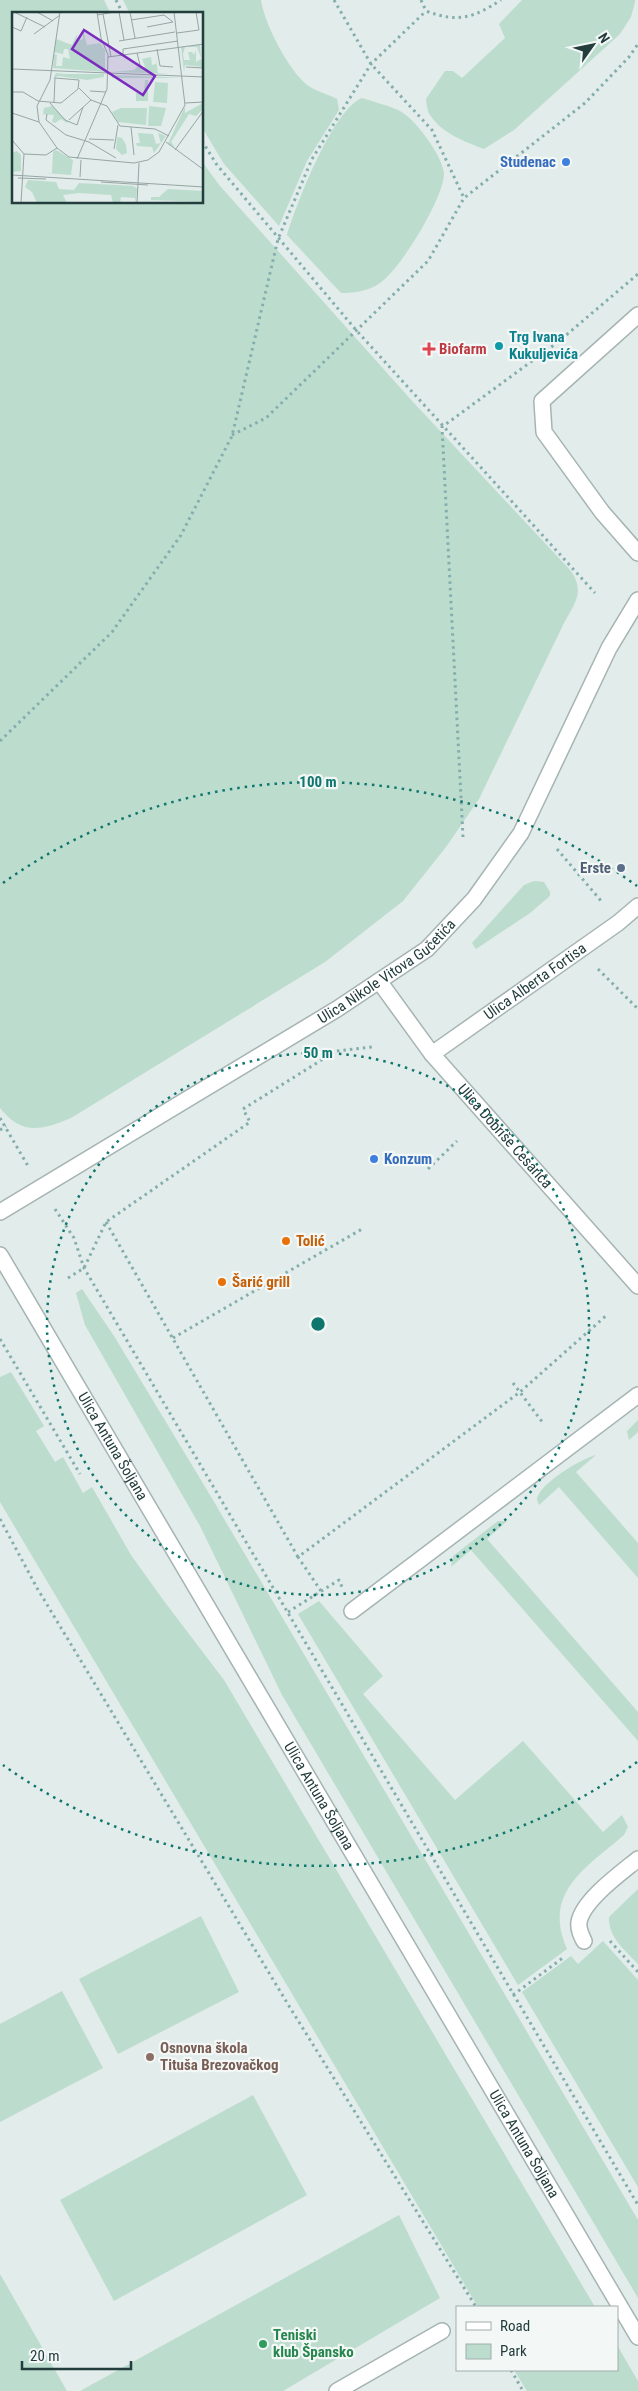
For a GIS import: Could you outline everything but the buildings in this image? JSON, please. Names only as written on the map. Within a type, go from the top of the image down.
[{"type":"street","points":[[638,315],[542,401],[544,432],[602,512],[638,554]]},
{"type":"street","name":"Ulica Nikole Vitova Gučetića","points":[[0,1212],[234,1073],[427,949],[474,899],[507,854],[535,805],[609,648],[638,600]]},
{"type":"street","name":"Ulica Alberta Fortisa","points":[[432,1054],[618,923],[638,906]]},
{"type":"street","name":"Ulica Dobriše Cesarića","points":[[379,981],[432,1054],[638,1286]]},
{"type":"street","name":"Ulica Antuna Šoljana","points":[[0,1255],[638,2337]]},
{"type":"street","points":[[352,1611],[638,1395]]},
{"type":"street","points":[[584,1941],[579,1928],[584,1911],[598,1895],[638,1859]]},
{"type":"street","points":[[337,2391],[442,2331]]},
{"type":"path","points":[[116,0],[123,12]]},
{"type":"path","points":[[334,0],[371,64],[432,130],[464,198]]},
{"type":"path","points":[[421,0],[426,11],[446,19],[471,16],[501,0]]},
{"type":"path","points":[[0,741],[112,632],[181,535],[232,436],[278,239],[312,159],[371,64],[426,11]]},
{"type":"path","points":[[232,436],[266,418],[428,261],[464,198],[585,103],[629,57],[638,44]]},
{"type":"path","points":[[204,144],[217,165],[356,330],[442,427],[595,592]]},
{"type":"path","points":[[442,427],[558,342],[638,274]]},
{"type":"path","points":[[442,427],[463,837]]},
{"type":"path","points":[[558,849],[618,923]]},
{"type":"path","points":[[579,951],[638,1009]]},
{"type":"path","points":[[68,1278],[84,1268],[106,1222],[250,1122],[244,1108],[336,1051],[372,1047]]},
{"type":"path","points":[[0,1118],[19,1149]]},
{"type":"path","points":[[0,1130],[6,1126]]},
{"type":"path","points":[[428,1169],[457,1142]]},
{"type":"path","points":[[106,1222],[298,1557],[321,1591]]},
{"type":"path","points":[[173,1338],[362,1229]]},
{"type":"path","points":[[74,1238],[84,1268],[638,2205]]},
{"type":"path","points":[[298,1557],[520,1392],[608,1314]]},
{"type":"path","points":[[0,1339],[80,1474]]},
{"type":"path","points":[[514,1383],[543,1423]]},
{"type":"path","points":[[0,1519],[37,1588],[284,1998],[475,2306]]},
{"type":"path","points":[[288,1612],[339,1580],[352,1611]]},
{"type":"path","points":[[513,1995],[584,1941]]},
{"type":"path","points":[[512,2371],[523,2391]]},
{"type":"green space","points":[[0,0],[104,0],[110,12],[12,12],[12,204],[204,204],[204,164],[220,186],[413,402],[571,571],[578,591],[575,603],[479,799],[446,847],[403,901],[325,962],[71,1118],[42,1127],[24,1127],[8,1117],[0,1108]]},
{"type":"green space","points":[[123,0],[261,0],[272,33],[292,68],[306,84],[317,91],[337,99],[339,110],[307,161],[279,226],[224,164],[204,131],[204,12],[129,12]]},
{"type":"green space","points":[[522,0],[635,0],[635,2],[631,17],[620,34],[514,130],[484,149],[454,136],[441,127],[429,113],[426,99],[445,71],[453,71],[462,78],[505,38],[499,24]]},
{"type":"green space","points":[[362,98],[398,110],[412,120],[433,147],[444,173],[437,198],[420,232],[399,264],[380,283],[371,288],[341,293],[287,235],[298,202],[328,138],[339,120],[351,106]]},
{"type":"green space","points":[[534,881],[544,882],[550,892],[550,896],[530,913],[476,949],[472,943],[524,885]]},
{"type":"green space","points":[[82,1289],[114,1336],[207,1490],[638,2220],[638,2298],[282,1695],[200,1526],[85,1325],[76,1293]]},
{"type":"green space","points":[[11,1372],[44,1426],[36,1431],[55,1462],[63,1457],[83,1493],[92,1487],[131,1555],[224,1680],[594,2306],[477,2306],[0,1502],[0,1377]]},
{"type":"green space","points":[[638,1420],[638,1432],[629,1440],[627,1431]]},
{"type":"green space","points":[[596,1455],[576,1472],[638,1543],[638,1578],[559,1487],[539,1505],[537,1500],[544,1487],[561,1473]]},
{"type":"green space","points":[[498,1521],[507,1521],[487,1539],[638,1712],[638,1741],[471,1550],[451,1567],[453,1556]]},
{"type":"green space","points":[[319,1601],[383,1676],[363,1694],[455,1800],[523,1741],[603,1832],[622,1815],[628,1827],[624,1835],[583,1871],[572,1883],[564,1897],[560,1912],[561,1929],[567,1949],[518,1985],[298,1614]]},
{"type":"green space","points":[[638,1889],[638,1964],[614,1937],[609,1924],[609,1917]]},
{"type":"green space","points":[[201,1916],[239,1992],[118,2054],[79,1979]]},
{"type":"green space","points":[[603,1941],[638,1980],[638,2187],[522,1992],[571,1956],[578,1964]]},
{"type":"green space","points":[[62,1991],[103,2068],[0,2122],[0,2024]]},
{"type":"green space","points":[[253,2095],[307,2195],[114,2301],[60,2200]]},
{"type":"green space","name":"Teniski klub Špansko","points":[[399,2215],[440,2298],[283,2391],[80,2391]]},
{"type":"green space","points":[[0,2274],[67,2391],[0,2391]]},
{"type":"green space","points":[[618,2347],[638,2381],[638,2391],[527,2391],[515,2371],[618,2371]]},
{"type":"place","name":"Studenac","points":[[566,162]]},
{"type":"place","name":"Trg Ivana Kukuljevića","points":[[499,346]]},
{"type":"place","name":"Biofarm","points":[[429,349]]},
{"type":"place","name":"Erste","points":[[621,868]]},
{"type":"place","name":"Konzum","points":[[374,1159]]},
{"type":"place","name":"Tolić","points":[[286,1241]]},
{"type":"place","name":"Šarić grill","points":[[222,1282]]},
{"type":"place","name":"Osnovna škola Tituša Brezovačkog","points":[[150,2057]]},
{"type":"place","name":"Teniski klub Špansko","points":[[263,2344]]}]
